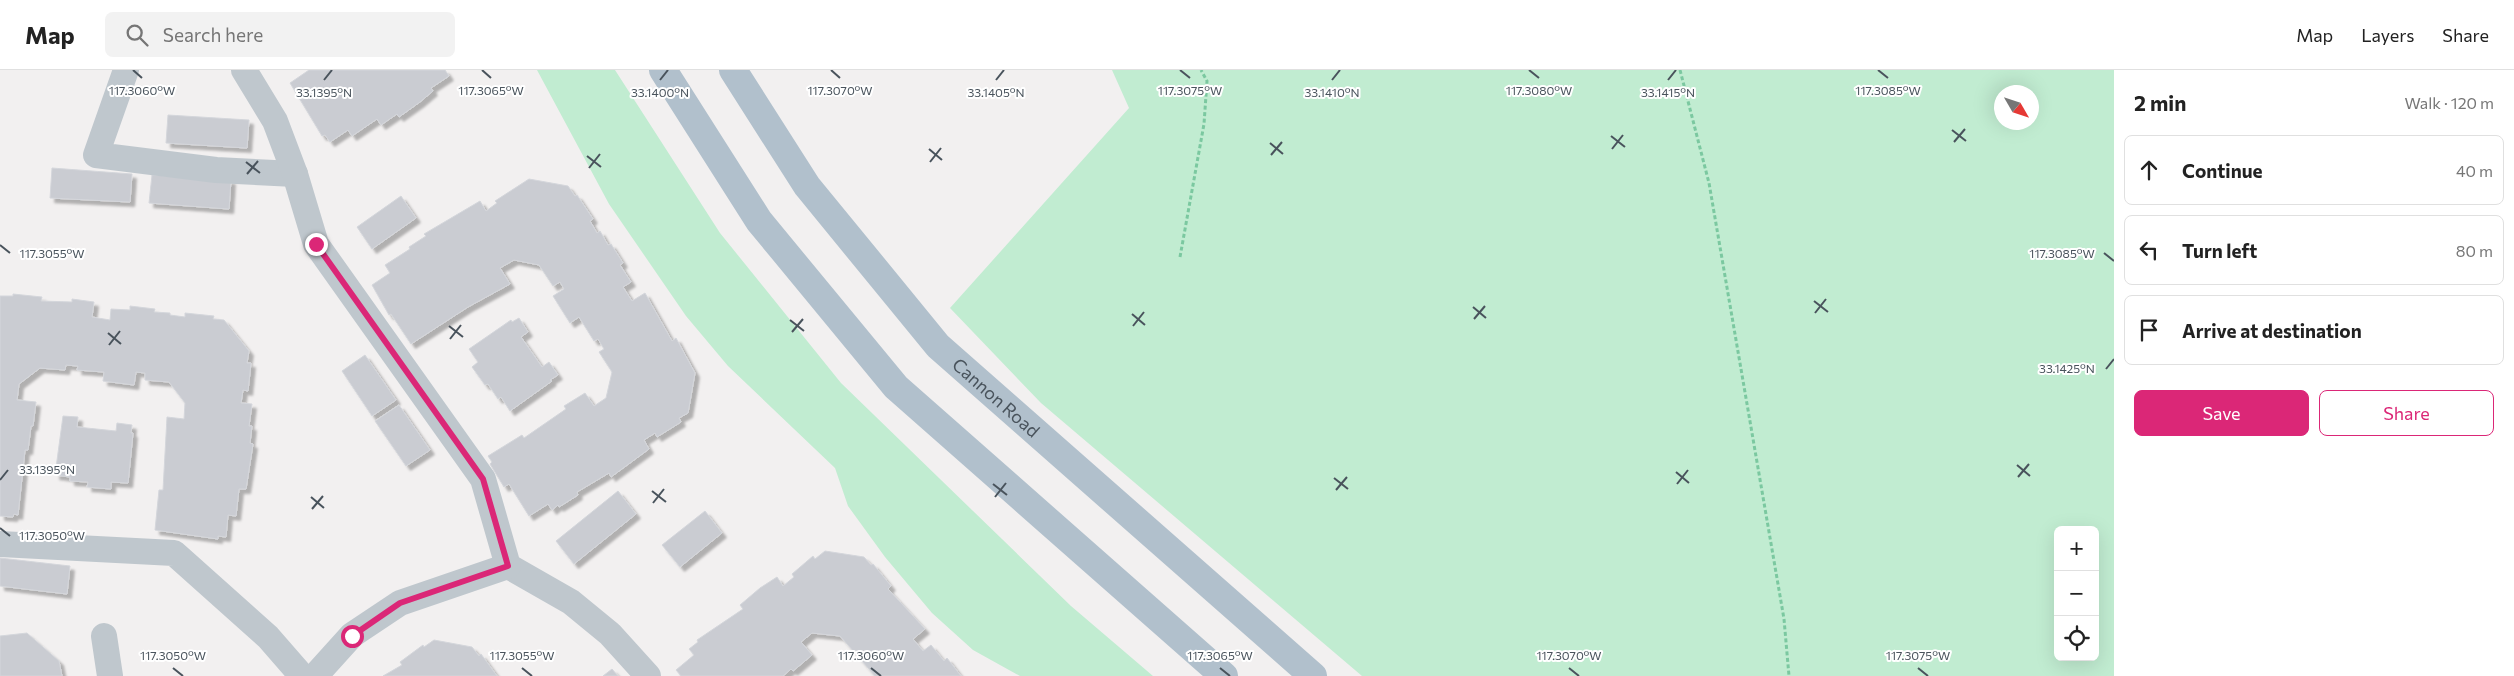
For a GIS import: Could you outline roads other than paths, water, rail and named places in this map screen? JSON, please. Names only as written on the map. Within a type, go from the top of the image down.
[{"type":"main road","points":[[663,70],[759,221],[896,388],[1224,676]]},
{"type":"main road","name":"Cannon Road","points":[[733,70],[807,186],[938,346],[1313,676]]},
{"type":"street","points":[[126,70],[96,155],[216,170],[295,174]]},
{"type":"street","points":[[244,70],[275,121],[295,174],[316,244],[483,479],[508,566],[571,602],[610,634],[648,676]]},
{"type":"street","points":[[0,544],[174,553],[268,637],[302,676]]},
{"type":"street","points":[[315,676],[352,636],[400,603],[508,566]]},
{"type":"street","points":[[104,636],[110,676]]}]
